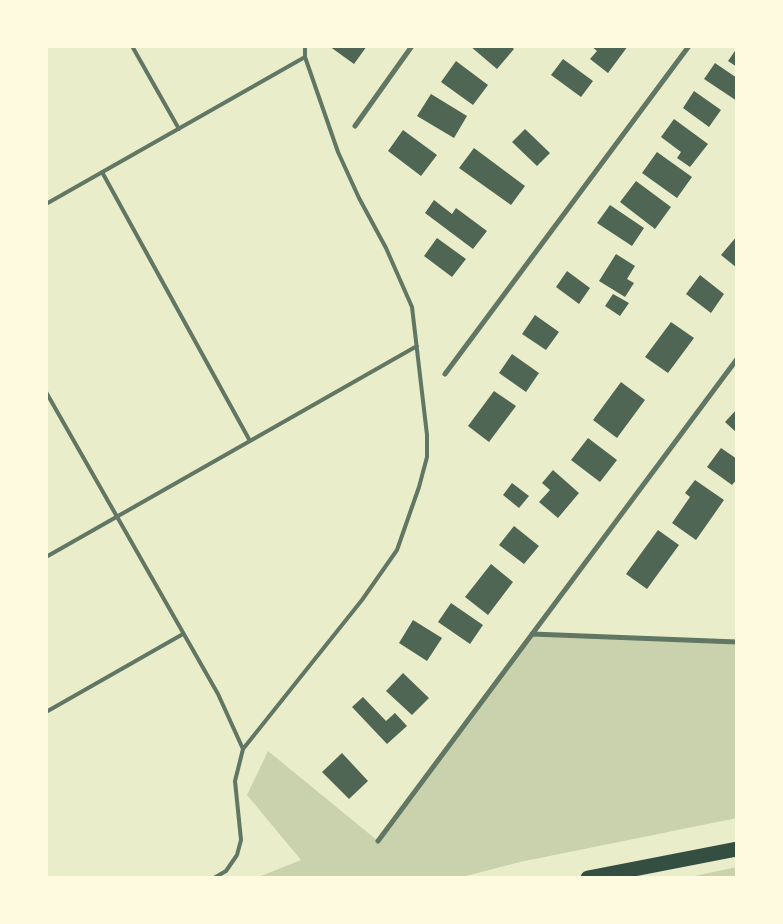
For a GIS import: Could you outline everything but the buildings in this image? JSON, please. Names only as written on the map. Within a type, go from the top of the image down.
[{"type":"highway","points":[[588,878],[737,849]]},
{"type":"street","points":[[354,126],[412,46]]},
{"type":"street","points":[[445,374],[689,46]]},
{"type":"street","points":[[378,841],[737,359]]},
{"type":"street","points":[[532,634],[737,642]]},
{"type":"lane","points":[[132,46],[179,129]]},
{"type":"lane","points":[[214,878],[226,870],[236,855],[241,840],[234,781],[243,749],[362,600],[397,550],[419,487],[427,457],[427,435],[412,308],[386,248],[359,198],[338,152],[305,57],[305,46]]},
{"type":"lane","points":[[46,204],[305,57]]},
{"type":"lane","points":[[102,172],[250,441]]},
{"type":"lane","points":[[46,557],[417,346]]},
{"type":"lane","points":[[46,392],[218,694],[243,749]]},
{"type":"lane","points":[[46,712],[184,634]]},
{"type":"green space","points":[[532,634],[737,642],[737,818],[520,862],[458,878],[256,878],[301,860],[247,795],[268,751],[378,841]]},
{"type":"green space","points":[[737,867],[737,878],[685,878]]}]
